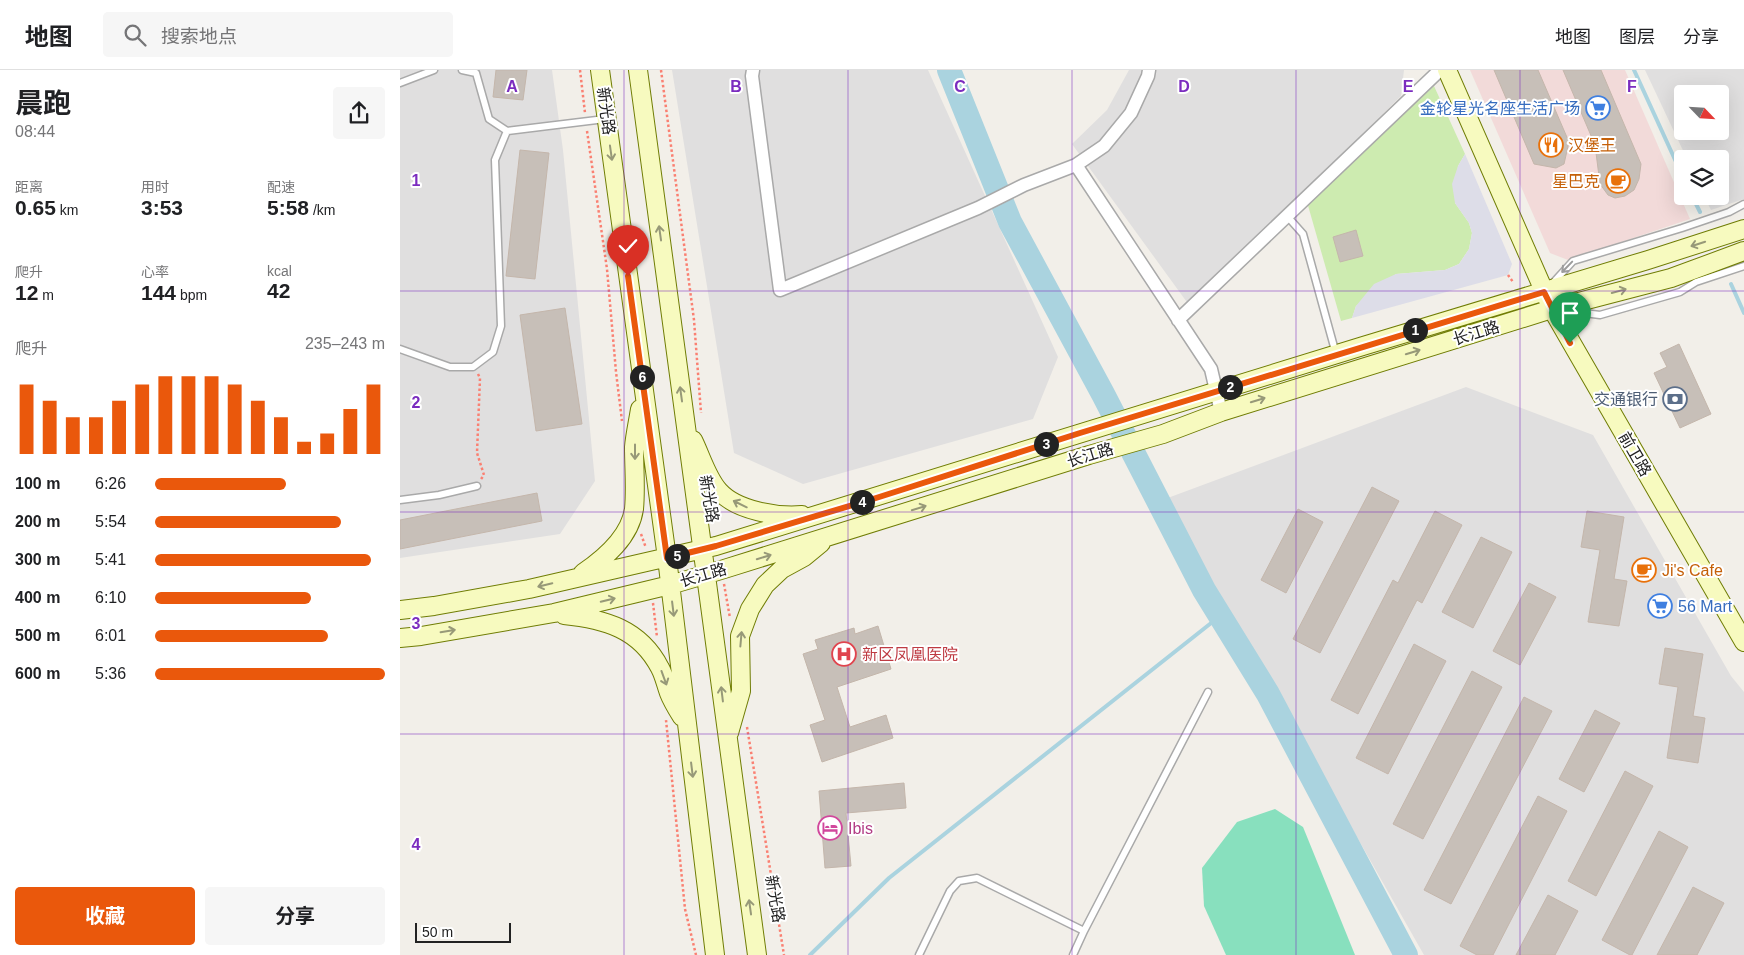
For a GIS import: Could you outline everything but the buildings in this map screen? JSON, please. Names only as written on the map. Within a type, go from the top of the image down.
[{"type":"main road","name":"新光路","points":[[600,70],[667,558],[716,955]]},
{"type":"main road","name":"新光路","points":[[638,70],[693,422],[702,550],[714,572],[727,738],[757,955]]},
{"type":"main road","name":"前卫路","points":[[1447,70],[1552,309],[1744,642]]},
{"type":"main road","name":"长江路","points":[[400,610],[453,602],[576,578],[702,550],[1744,229]]},
{"type":"main road","name":"长江路","points":[[400,638],[554,613],[670,585],[1162,434],[1221,412],[1552,309],[1671,278],[1744,251]]},
{"type":"main road","points":[[576,578],[604,559],[616,546],[634,510],[634,445],[643,386]]},
{"type":"main road","points":[[693,422],[710,476],[719,491],[730,499],[755,511],[796,515],[822,514]]},
{"type":"main road","points":[[727,738],[742,692],[740,636],[750,609],[765,585],[782,569],[832,536]]},
{"type":"main road","points":[[554,613],[589,617],[611,623],[631,634],[645,646],[660,668],[670,696],[687,727]]},
{"type":"street","points":[[753,70],[752,76],[780,290],[978,208],[1024,185],[1076,165],[1104,146],[1131,113],[1149,70]]},
{"type":"street","points":[[1178,320],[1440,70]]},
{"type":"street","points":[[1076,165],[1211,368],[1221,412]]},
{"type":"lane","points":[[400,83],[434,70]]},
{"type":"lane","points":[[462,70],[476,72],[489,118],[508,131],[607,118]]},
{"type":"lane","points":[[400,349],[450,367],[473,367],[493,352],[501,326],[495,160],[508,131]]},
{"type":"lane","points":[[1544,292],[1573,261],[1682,228],[1729,212],[1744,204]]},
{"type":"lane","points":[[1288,216],[1303,234],[1336,354]]},
{"type":"lane","points":[[1552,309],[1600,315],[1680,292],[1696,282],[1744,266]]},
{"type":"lane","points":[[400,500],[439,496],[477,486]]},
{"type":"lane","points":[[1073,955],[1208,692]]},
{"type":"lane","points":[[919,955],[950,891],[959,881],[977,878],[1084,931]]},
{"type":"path","points":[[660,70],[694,320],[693,422]]},
{"type":"path","points":[[1508,275],[1513,282]]},
{"type":"path","points":[[473,367],[480,378],[477,453],[484,475],[477,486]]},
{"type":"path","points":[[714,572],[731,626]]},
{"type":"path","name":"新光路","points":[[746,720],[763,835],[784,955]]},
{"type":"shaded area","points":[[400,70],[552,70],[563,150],[595,481],[560,534],[400,558]]},
{"type":"shaded area","points":[[672,70],[928,70],[1058,357],[1033,419],[803,484],[734,453]]},
{"type":"shaded area","points":[[1129,70],[1404,70],[1401,96],[1189,305],[1072,144],[1107,110]]},
{"type":"shaded area","points":[[1470,70],[1625,70],[1674,182],[1674,205],[1684,205],[1690,219],[1568,260],[1550,253]]},
{"type":"shaded area","points":[[1645,70],[1744,70],[1744,199],[1729,204],[1729,150],[1683,150],[1678,140],[1729,140],[1729,85],[1674,85],[1674,131]]},
{"type":"shaded area","points":[[1465,154],[1512,264],[1508,275],[1352,318],[1356,306],[1374,284],[1396,274],[1445,270],[1459,264],[1469,249],[1472,233],[1469,223],[1455,203],[1452,184],[1458,166]]},
{"type":"shaded area","points":[[1708,205],[1726,205],[1711,210]]},
{"type":"shaded area","points":[[1466,387],[1593,435],[1731,676],[1744,692],[1744,955],[1424,955],[1165,499]]},
{"type":"green space","points":[[1434,86],[1465,154],[1458,166],[1455,203],[1469,223],[1472,233],[1469,249],[1459,264],[1445,270],[1396,274],[1356,306],[1352,318],[1341,321],[1307,202]]},
{"type":"green space","points":[[1275,809],[1303,827],[1355,955],[1226,955],[1204,906],[1202,868],[1237,822]]},
{"type":"waterway","points":[[949,70],[1010,222],[1103,394],[1204,590],[1268,694],[1406,955]]},
{"type":"waterway","points":[[1634,70],[1674,158]]},
{"type":"waterway","points":[[1696,205],[1700,212]]},
{"type":"waterway","points":[[1731,284],[1744,313]]},
{"type":"waterway","points":[[810,955],[889,878],[1220,616]]},
{"type":"place","name":"金轮星光名座生活广场","points":[[1598,108]]},
{"type":"place","name":"汉堡王","points":[[1551,145]]},
{"type":"place","name":"星巴克","points":[[1618,181]]},
{"type":"place","name":"交通银行","points":[[1675,399]]},
{"type":"place","name":"Ji's Cafe","points":[[1644,570]]},
{"type":"place","name":"56 Mart","points":[[1660,606]]},
{"type":"place","name":"新区凤凰医院","points":[[844,654]]},
{"type":"place","name":"Ibis","points":[[830,828]]},
{"type":"route","points":[[628,276],[667,558],[716,546],[876,498],[1080,433],[1544,292],[1570,343]]}]
